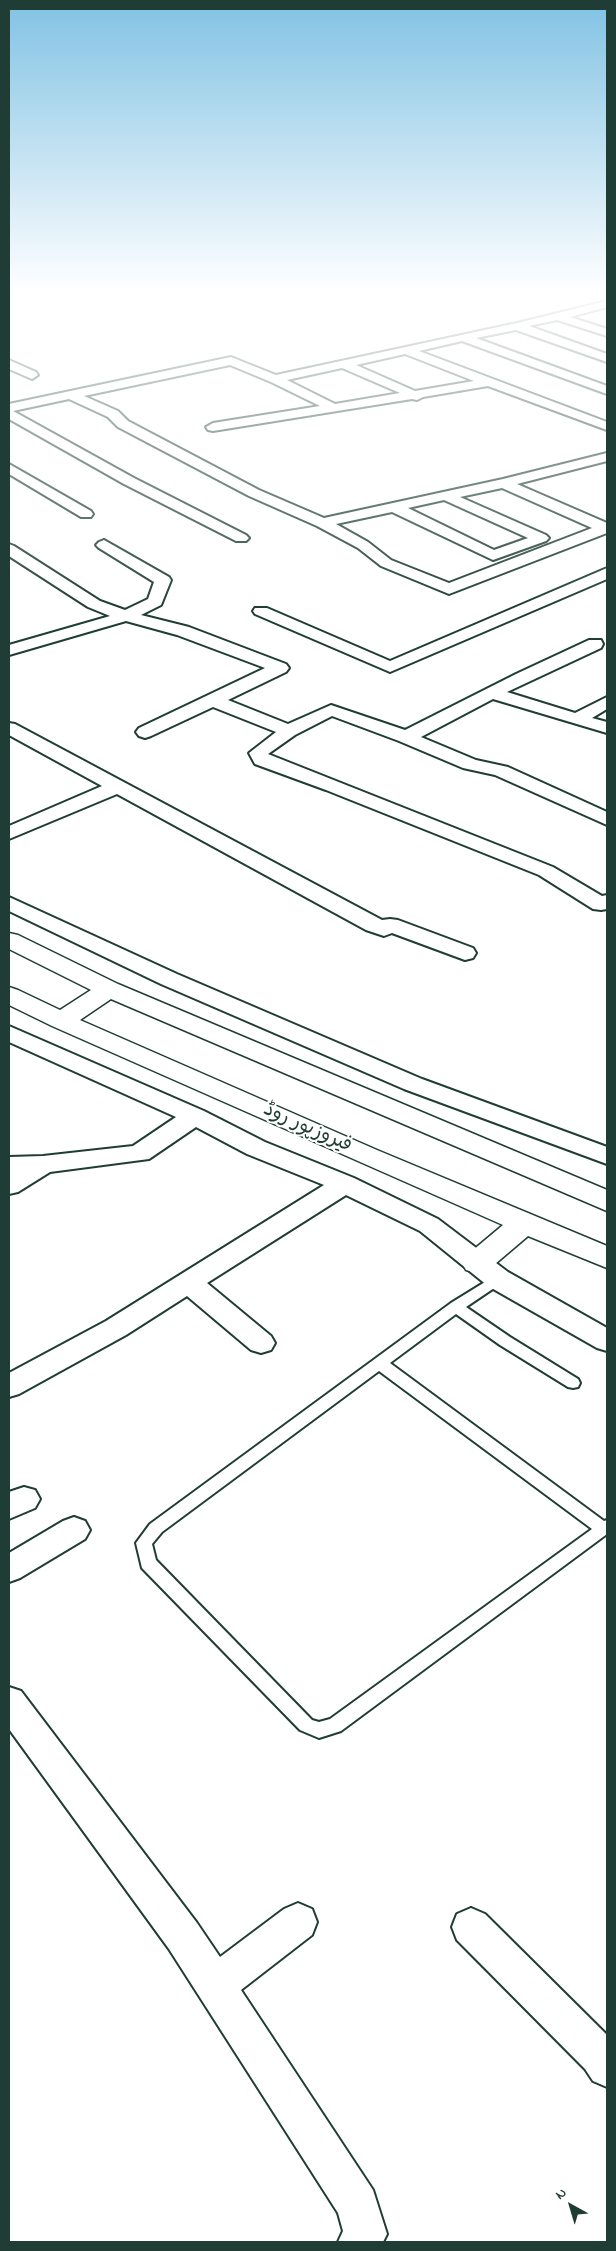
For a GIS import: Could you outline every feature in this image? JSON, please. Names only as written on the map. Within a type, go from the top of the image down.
[{"type":"highway","points":[[9,940],[109,989],[607,1201]]},
{"type":"highway","points":[[61,1021],[109,989]]},
{"type":"highway","name":"فیروزپور روڈ","points":[[9,995],[61,1021],[367,1156],[607,1258]]},
{"type":"highway","points":[[487,1271],[525,1222]]},
{"type":"street","points":[[9,408],[56,398]]},
{"type":"street","points":[[78,398],[113,414],[123,424],[254,494],[322,523],[363,546],[386,562],[449,589],[606,528]]},
{"type":"street","points":[[313,398],[333,408]]},
{"type":"street","points":[[213,428],[403,398]]},
{"type":"street","points":[[532,398],[607,426]]},
{"type":"street","points":[[9,414],[129,481],[241,538]]},
{"type":"street","points":[[322,523],[503,483],[607,457]]},
{"type":"street","points":[[9,468],[86,514]]},
{"type":"street","points":[[503,483],[606,528]]},
{"type":"street","points":[[393,507],[493,555],[541,538],[446,496]]},
{"type":"street","points":[[9,650],[126,616],[155,602],[163,580],[104,545]]},
{"type":"street","points":[[9,549],[94,604],[126,616],[183,631],[280,668],[145,732]]},
{"type":"street","points":[[261,611],[390,667],[607,573]]},
{"type":"street","points":[[580,584],[607,592]]},
{"type":"street","points":[[406,737],[494,694],[522,678],[595,644]]},
{"type":"street","points":[[494,694],[607,728]]},
{"type":"street","points":[[213,700],[289,731]]},
{"type":"street","points":[[577,718],[607,702]]},
{"type":"street","points":[[607,819],[501,772],[470,764],[406,737],[331,710],[289,731],[258,753],[262,760],[333,786],[546,871],[602,904],[607,901]]},
{"type":"street","points":[[9,728],[374,925],[384,929],[390,925],[465,952]]},
{"type":"street","points":[[9,833],[117,787]]},
{"type":"street","points":[[9,903],[169,979],[413,1084],[607,1156]]},
{"type":"street","points":[[9,1033],[195,1116],[256,1148],[346,1184],[428,1225],[487,1271],[607,1341]]},
{"type":"street","points":[[9,1165],[42,1164],[140,1153],[195,1116]]},
{"type":"street","points":[[9,1186],[42,1164]]},
{"type":"street","points":[[9,1386],[116,1328],[346,1184]]},
{"type":"street","points":[[189,1283],[261,1343]]},
{"type":"street","points":[[9,1569],[74,1530]]},
{"type":"street","points":[[9,1702],[183,1936],[215,1985],[358,2205],[364,2234],[360,2242]]},
{"type":"street","points":[[215,1985],[298,1922]]},
{"type":"street","points":[[471,1927],[599,2055],[607,2067]]},
{"type":"lane","points":[[380,1364],[606,1527],[335,1726],[319,1730],[306,1725],[148,1563],[144,1543],[156,1528],[456,1307],[487,1271]]},
{"type":"lane","points":[[456,1307],[505,1341],[573,1383]]}]
